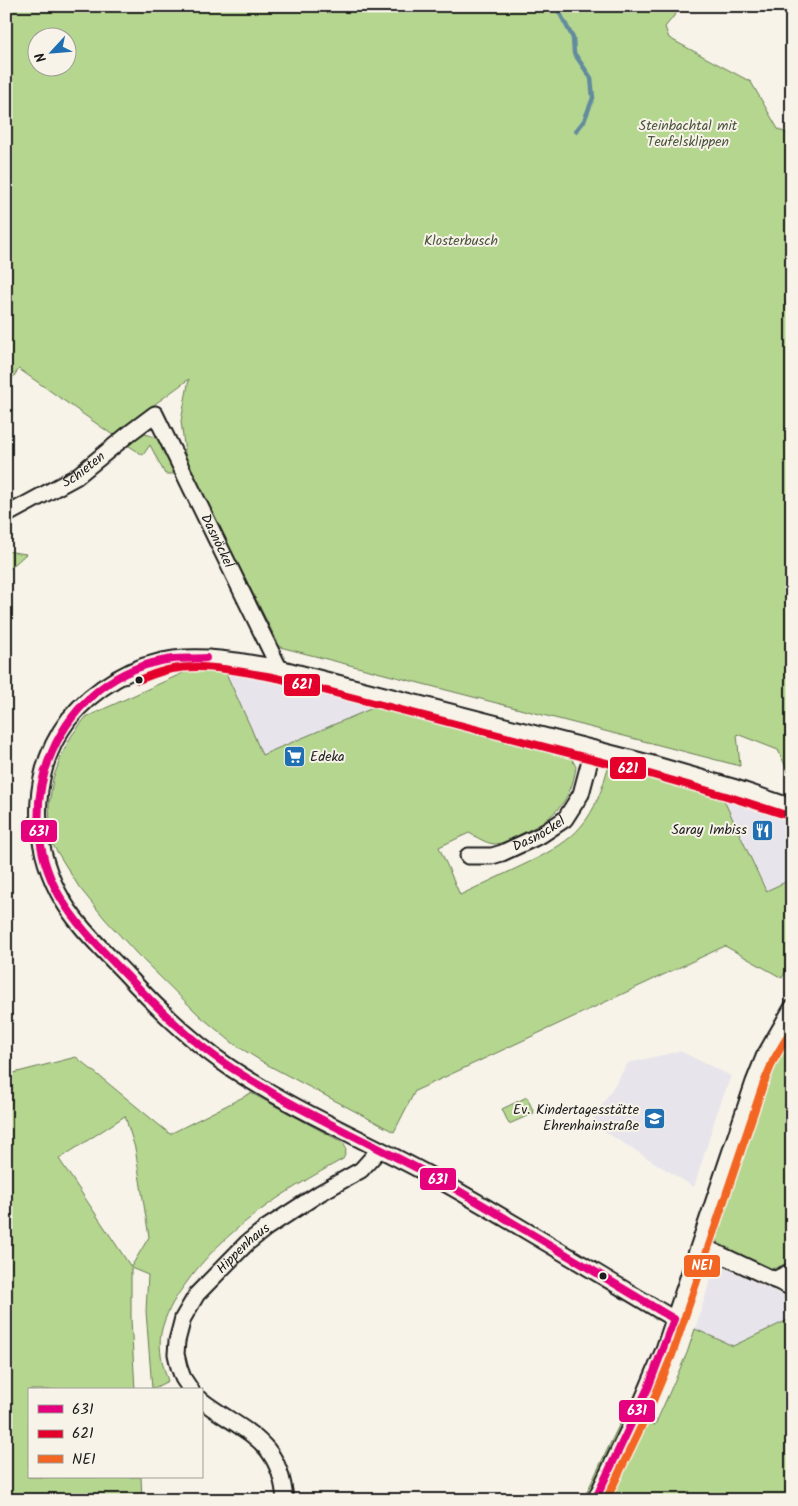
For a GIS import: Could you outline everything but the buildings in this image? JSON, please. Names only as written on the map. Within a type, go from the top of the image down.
[{"type":"street","name":"Schieten","points":[[6,515],[76,477],[155,414]]},
{"type":"street","name":"Dasnöckel","points":[[155,414],[279,668]]},
{"type":"street","points":[[674,1319],[444,1183],[268,1091],[232,1069],[185,1032],[152,1002],[101,948],[70,911],[58,893],[47,867],[39,837],[39,793],[52,750],[67,722],[78,708],[96,693],[116,679],[158,662],[174,659],[215,659],[279,668],[649,763],[736,788],[792,807]]},
{"type":"street","name":"Dasnöckel","points":[[468,856],[492,856],[541,835],[565,819],[581,794],[592,749]]},
{"type":"street","points":[[595,1500],[641,1404],[663,1352],[754,1082],[764,1057],[792,1008]]},
{"type":"street","name":"Hippenhaus","points":[[190,1388],[179,1367],[176,1354],[177,1341],[183,1318],[197,1294],[240,1249],[266,1228],[304,1203],[361,1170],[379,1150]]},
{"type":"street","points":[[700,1245],[792,1288]]},
{"type":"street","points":[[774,1280],[792,1271]]},
{"type":"street","points":[[202,1401],[252,1434],[264,1445],[280,1470],[285,1500]]},
{"type":"shaded area","points":[[225,671],[261,674],[380,705],[404,758],[248,846],[251,728]]},
{"type":"shaded area","points":[[721,794],[792,819],[792,879],[767,891]]},
{"type":"shaded area","name":"Ev. Kindertagesstätte Ehrenhainstraße","points":[[680,1051],[731,1076],[717,1113],[694,1187],[591,1123],[628,1063]]},
{"type":"shaded area","points":[[720,1269],[727,1269],[792,1299],[792,1318],[733,1346],[695,1329],[711,1278]]},
{"type":"green space","name":"Klosterbusch","points":[[6,6],[682,6],[665,27],[669,38],[751,82],[778,129],[792,136],[792,780],[778,750],[737,734],[740,766],[280,647],[186,461],[181,421],[189,379],[151,407],[117,438],[19,369],[6,387]]},
{"type":"green space","points":[[141,434],[149,435],[161,442],[169,453],[179,474],[165,474],[150,445],[143,455],[126,444]]},
{"type":"green space","points":[[6,551],[26,554],[6,572]]},
{"type":"green space","points":[[194,668],[225,671],[262,755],[380,705],[566,752],[576,767],[573,780],[564,801],[550,817],[510,840],[500,843],[487,842],[469,833],[439,847],[460,895],[537,858],[565,841],[586,820],[594,807],[609,767],[615,765],[721,794],[766,891],[792,879],[792,961],[782,978],[725,946],[415,1091],[394,1132],[266,1064],[234,1044],[200,1016],[137,954],[105,919],[79,887],[51,842],[49,805],[53,779],[62,754],[72,735],[86,717]]},
{"type":"green space","points":[[792,1026],[792,1261],[776,1268],[768,1269],[722,1247],[715,1236],[715,1228],[757,1099]]},
{"type":"green space","points":[[76,1057],[170,1134],[251,1093],[342,1142],[346,1148],[343,1159],[298,1185],[236,1229],[217,1247],[184,1286],[170,1308],[161,1333],[161,1352],[168,1381],[152,1388],[146,1311],[148,1275],[131,1268],[131,1319],[135,1388],[28,1388],[28,1478],[141,1478],[142,1500],[6,1500],[6,1075]],"holes":[[[125,1116],[135,1148],[149,1237],[131,1267],[59,1159]]]},
{"type":"green space","points":[[527,1097],[534,1113],[509,1124],[502,1109]]},
{"type":"green space","points":[[792,1318],[792,1500],[583,1500],[624,1415],[655,1425],[687,1353],[695,1329],[733,1346]]},
{"type":"waterway","points":[[556,6],[573,38],[574,53],[591,78],[593,98],[584,121],[576,131]]},
{"type":"transit line","name":"631","points":[[206,658],[173,659],[153,663],[134,669],[116,678],[85,702],[61,734],[52,752],[41,787],[39,824],[45,860],[51,878],[66,907],[92,939],[178,1027],[233,1069],[285,1100],[447,1184],[674,1319]]},
{"type":"transit line","name":"621","points":[[138,680],[168,670],[185,667],[224,669],[277,678],[646,773],[789,816]]},
{"type":"transit line","name":"NE1","points":[[606,1500],[650,1408],[672,1355],[763,1085],[773,1061],[792,1029]]},
{"type":"transit line","name":"631","points":[[595,1500],[648,1388],[674,1319]]},
{"type":"place","name":"Edeka","points":[[294,757]]},
{"type":"place","name":"Saray Imbiss","points":[[763,830]]},
{"type":"place","name":"Ev. Kindertagesstätte Ehrenhainstraße","points":[[655,1118]]},
{"type":"park label","name":"Steinbachtal mit Teufelsklippen","points":[[688,134]]}]
